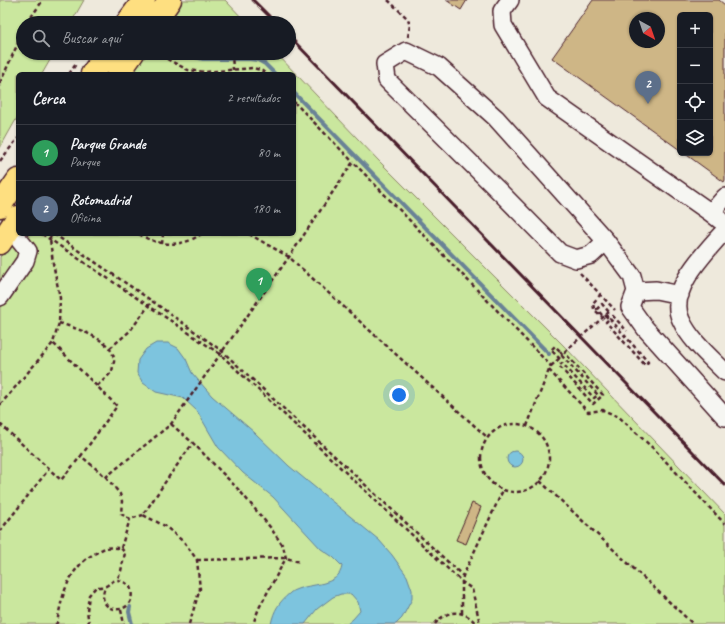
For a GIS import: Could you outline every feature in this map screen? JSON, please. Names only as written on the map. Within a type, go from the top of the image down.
[{"type":"main road","points":[[133,16],[144,0]]},
{"type":"main road","points":[[159,16],[170,0]]},
{"type":"main road","points":[[93,72],[102,60]]},
{"type":"main road","points":[[119,72],[128,60]]},
{"type":"main road","points":[[0,206],[16,183]]},
{"type":"main road","points":[[10,242],[16,223]]},
{"type":"street","points":[[510,0],[502,11],[503,25],[547,98],[725,224]]},
{"type":"street","points":[[606,241],[591,255],[576,259],[560,253],[387,80],[385,64],[406,51],[439,67],[496,118],[606,241],[632,276],[636,291],[630,307],[645,328],[725,417]]},
{"type":"street","points":[[711,213],[725,198]]},
{"type":"street","points":[[725,230],[689,273],[683,285],[678,307],[680,318],[687,331],[700,347],[725,372]]},
{"type":"street","points":[[0,297],[25,261],[28,252],[10,242]]},
{"type":"street","points":[[636,291],[656,290],[680,295]]},
{"type":"path","points":[[32,16],[43,0]]},
{"type":"path","points":[[388,0],[408,19],[410,25],[406,51]]},
{"type":"path","points":[[0,83],[1,77],[16,46]]},
{"type":"path","points":[[169,60],[188,70],[205,72],[254,68],[264,72]]},
{"type":"path","points":[[233,60],[233,70]]},
{"type":"path","points":[[296,104],[551,366]]},
{"type":"path","points":[[0,161],[16,141]]},
{"type":"path","points":[[106,477],[171,424],[353,162]]},
{"type":"path","points":[[46,236],[221,352],[462,582],[472,589],[480,624]]},
{"type":"path","points":[[56,236],[152,301],[221,352],[464,576]]},
{"type":"path","points":[[141,236],[147,240],[162,244],[184,242],[198,236]]},
{"type":"path","points":[[162,244],[163,236]]},
{"type":"path","points":[[254,236],[289,256],[488,438]]},
{"type":"path","points":[[0,405],[53,343],[59,323],[60,298],[50,238]]},
{"type":"path","points":[[576,259],[578,271],[619,315]]},
{"type":"path","points":[[564,352],[609,312],[602,304],[597,309],[602,315],[601,316],[594,309],[593,302],[601,294]]},
{"type":"path","points":[[110,348],[130,331],[152,301]]},
{"type":"path","points":[[606,315],[609,319],[606,322],[645,366],[648,362],[610,319],[613,316],[628,332]]},
{"type":"path","points":[[59,323],[94,336],[110,348],[114,358],[112,370],[97,386]]},
{"type":"path","points":[[0,424],[61,480],[81,456],[117,406],[53,343]]},
{"type":"path","points":[[527,426],[551,366],[560,359],[562,356],[598,395],[594,398],[562,363],[559,366],[593,404],[603,395],[564,352],[562,354],[555,346],[551,350],[560,359]]},
{"type":"path","points":[[549,370],[588,412],[603,410],[619,417],[655,450],[725,524]]},
{"type":"path","points":[[171,424],[193,443],[239,490],[270,527],[283,546],[286,558],[259,608],[253,624]]},
{"type":"path","points":[[516,424],[527,426],[537,432],[544,440],[548,450],[549,461],[546,471],[540,481],[523,491],[513,492],[503,490],[494,485],[487,477],[483,468],[481,457],[483,447],[488,438],[496,430],[516,424]]},
{"type":"path","points":[[81,456],[106,477],[120,494],[122,501],[122,514],[130,519],[143,515],[193,443]]},
{"type":"path","points":[[0,531],[49,469]]},
{"type":"path","points":[[540,481],[693,624]]},
{"type":"path","points":[[462,613],[462,582],[464,576],[503,490]]},
{"type":"path","points":[[143,515],[165,526],[185,543],[197,560],[200,589],[190,624]]},
{"type":"path","points":[[121,548],[130,519]]},
{"type":"path","points":[[55,624],[57,623],[60,606],[68,581],[75,569],[86,558],[106,548],[121,548]]},
{"type":"path","points":[[117,580],[121,571],[125,553],[121,548]]},
{"type":"path","points":[[197,560],[286,558],[300,562]]},
{"type":"path","points":[[117,580],[124,582],[130,588],[132,596],[130,604],[122,610],[115,610],[104,602],[103,595],[105,587],[111,582],[117,580]]},
{"type":"path","points":[[89,624],[87,611],[89,595],[96,587],[105,587]]},
{"type":"path","points":[[122,610],[124,624]]},
{"type":"path","points":[[435,624],[442,617],[455,612],[462,613],[476,624]]},
{"type":"green space","points":[[0,0],[84,0],[75,16],[16,16],[16,60],[50,60],[43,72],[16,72],[16,120],[0,148]]},
{"type":"green space","points":[[181,0],[225,0],[240,16],[169,16]]},
{"type":"green space","points":[[138,60],[283,60],[294,72],[130,72]]},
{"type":"green space","points":[[296,74],[378,160],[563,345],[725,514],[725,624],[0,624],[0,257],[16,235],[16,236],[296,236]]},
{"type":"water","points":[[156,343],[168,343],[178,348],[186,359],[192,373],[212,396],[255,433],[289,466],[379,540],[392,555],[407,576],[412,590],[412,599],[402,618],[396,624],[347,624],[360,611],[358,602],[351,594],[341,594],[333,597],[317,609],[305,624],[271,624],[278,607],[290,593],[294,590],[330,581],[336,578],[340,573],[342,566],[333,557],[321,549],[273,497],[243,473],[218,447],[197,411],[183,398],[156,392],[143,383],[137,373],[138,360],[146,349]]},
{"type":"water","points":[[515,451],[522,456],[523,459],[518,466],[515,467],[508,462],[507,459],[512,452]]},
{"type":"building","points":[[446,0],[467,0],[461,10]]},
{"type":"building","points":[[593,0],[719,0],[725,5],[724,182],[688,156],[713,156],[713,12],[677,12],[677,148],[552,58]]},
{"type":"building","points":[[472,503],[481,507],[466,544],[456,540]]},
{"type":"waterway","points":[[258,60],[265,64],[273,72]]},
{"type":"waterway","points":[[296,95],[549,354]]},
{"type":"waterway","points":[[130,607],[129,612],[132,624]]},
{"type":"railway","points":[[253,0],[269,16]]},
{"type":"railway","points":[[296,43],[725,485]]},
{"type":"place","name":"Rotomadrid","points":[[648,104]]},
{"type":"place","name":"Parque Grande","points":[[259,301]]}]
